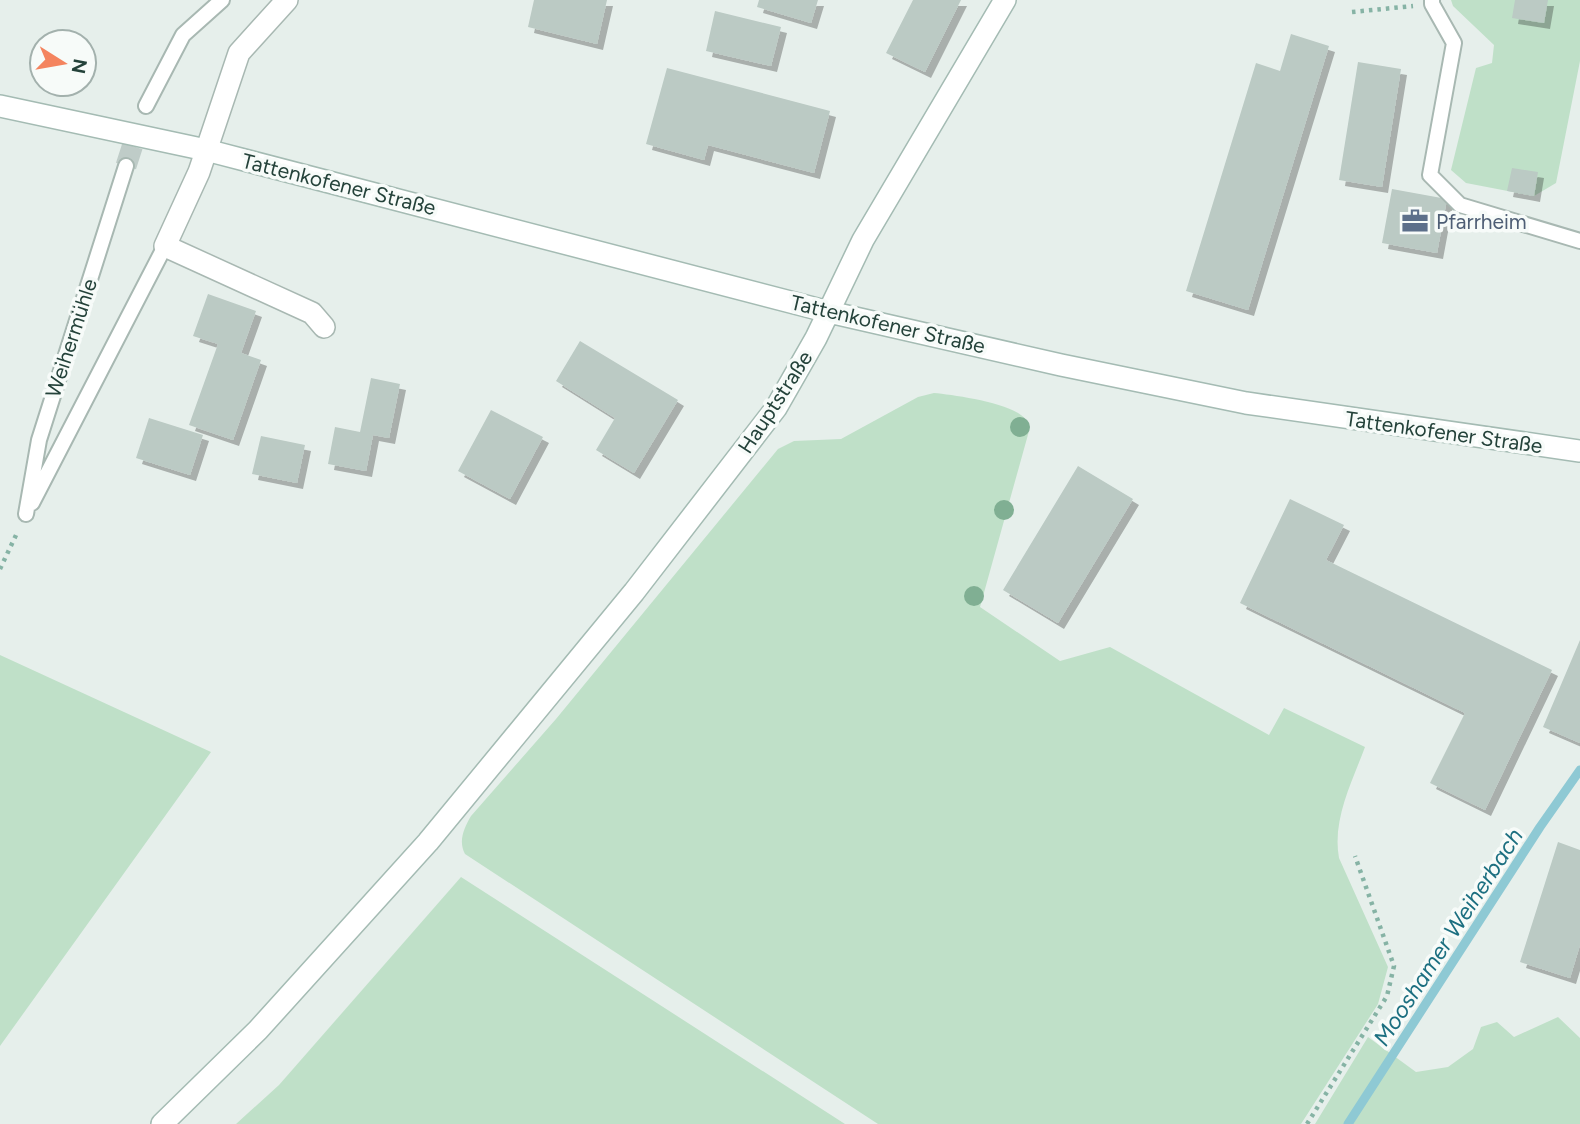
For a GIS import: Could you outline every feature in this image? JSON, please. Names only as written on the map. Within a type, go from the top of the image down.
[{"type":"main road","points":[[287,0],[239,53],[199,172],[165,246],[312,313],[324,327]]},
{"type":"main road","name":"Hauptstraße","points":[[162,1124],[258,1030],[428,842],[597,637],[776,408],[829,312],[863,240],[1004,0]]},
{"type":"main road","name":"Tattenkofener Straße","points":[[0,106],[206,150],[829,312],[1061,365],[1246,403],[1580,451]]},
{"type":"lane","points":[[146,106],[183,35],[222,0]]},
{"type":"lane","points":[[1432,2],[1454,43],[1430,176],[1460,205],[1580,241]]},
{"type":"lane","name":"Weihermühle","points":[[26,514],[39,440],[127,166]]},
{"type":"lane","name":"Weihermühle","points":[[26,514],[165,246]]},
{"type":"path","points":[[1352,12],[1432,2]]},
{"type":"path","points":[[0,569],[26,514]]},
{"type":"path","points":[[1307,1124],[1387,996],[1394,966],[1355,856]]},
{"type":"green space","points":[[1451,0],[1580,0],[1580,61],[1556,183],[1534,196],[1466,183],[1451,170],[1476,68],[1492,63],[1494,45],[1453,6]]},
{"type":"green space","points":[[934,393],[983,401],[1010,409],[1026,420],[1029,429],[980,607],[1060,661],[1110,647],[1269,735],[1284,708],[1365,747],[1341,815],[1338,830],[1339,858],[1388,967],[1378,1004],[1301,1124],[878,1124],[465,854],[462,839],[471,816],[556,719],[778,449],[794,441],[841,439],[918,397]]},
{"type":"green space","points":[[0,655],[211,752],[0,1046]]},
{"type":"green space","points":[[461,877],[845,1124],[236,1124],[279,1085]]},
{"type":"green space","points":[[1558,1017],[1580,1038],[1580,1124],[1315,1124],[1368,1037],[1416,1072],[1448,1067],[1473,1049],[1481,1027],[1497,1022],[1514,1037]]},
{"type":"building","points":[[534,0],[607,0],[597,44],[528,27]]},
{"type":"building","points":[[759,0],[818,0],[811,23],[757,7]]},
{"type":"building","points":[[913,0],[961,0],[925,72],[886,53]]},
{"type":"building","points":[[1515,0],[1548,0],[1544,23],[1512,18]]},
{"type":"building","points":[[715,11],[781,27],[771,66],[706,51]]},
{"type":"building","points":[[1291,34],[1329,46],[1248,310],[1186,291],[1256,63],[1280,71]]},
{"type":"building","points":[[1358,62],[1401,69],[1382,187],[1339,180]]},
{"type":"building","points":[[667,68],[830,111],[814,173],[708,145],[704,160],[646,144]]},
{"type":"building","points":[[1512,168],[1538,172],[1534,196],[1507,191]]},
{"type":"building","name":"Pfarrheim","points":[[1392,189],[1447,199],[1437,253],[1382,243]]},
{"type":"building","points":[[208,294],[256,311],[241,353],[261,360],[233,440],[189,425],[218,344],[193,336]]},
{"type":"building","points":[[580,341],[678,400],[634,473],[596,450],[615,418],[556,381]]},
{"type":"building","points":[[371,378],[400,384],[389,438],[373,435],[366,471],[328,464],[335,427],[360,432]]},
{"type":"building","points":[[491,410],[543,437],[510,499],[458,471]]},
{"type":"building","points":[[149,418],[203,435],[190,475],[136,458]]},
{"type":"building","points":[[261,436],[305,445],[297,483],[252,474]]},
{"type":"building","points":[[1078,466],[1133,499],[1058,623],[1003,590]]},
{"type":"building","points":[[1290,499],[1344,525],[1326,560],[1552,670],[1485,810],[1430,783],[1465,713],[1240,603]]},
{"type":"building","points":[[1580,640],[1580,743],[1543,727]]},
{"type":"building","points":[[1558,842],[1580,850],[1580,945],[1570,978],[1520,962]]},
{"type":"waterway","name":"Mooshamer Weiherbach","points":[[1348,1124],[1540,827],[1580,770]]},
{"type":"tunnel","points":[[126,166],[136,135]]},
{"type":"place","name":"Pfarrheim","points":[[1415,221]]}]
